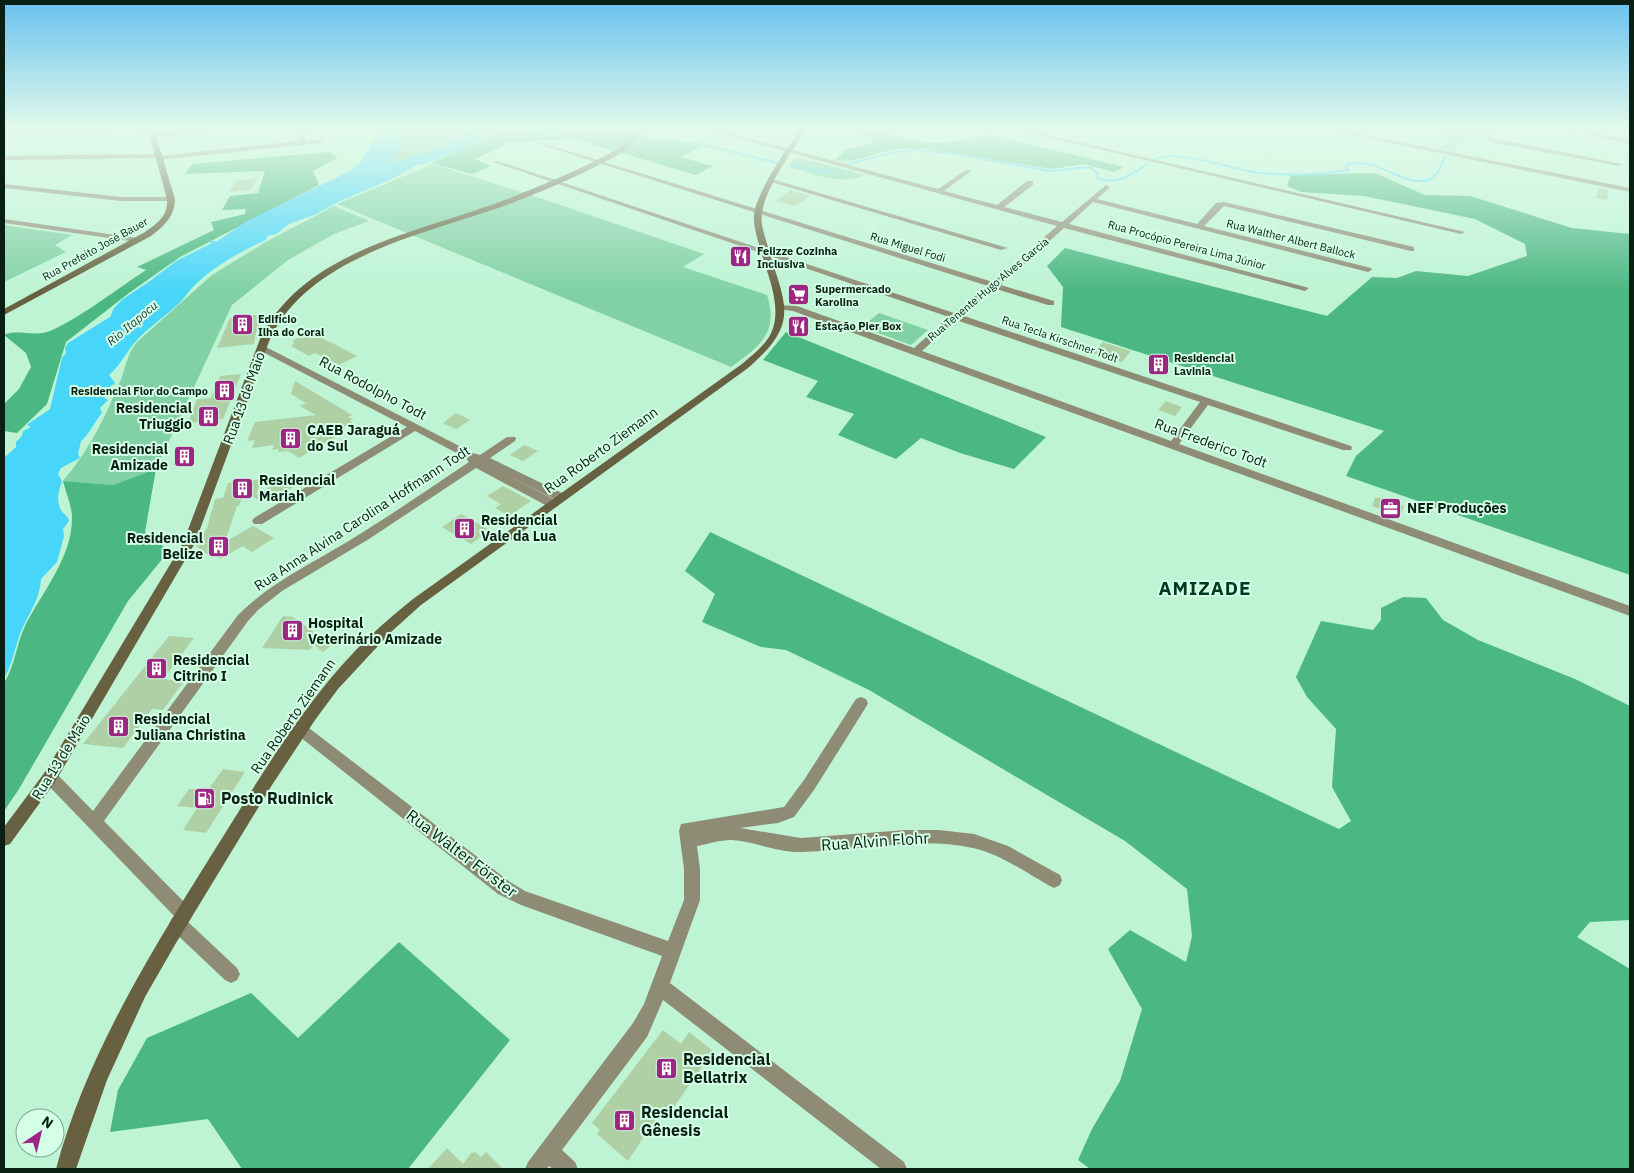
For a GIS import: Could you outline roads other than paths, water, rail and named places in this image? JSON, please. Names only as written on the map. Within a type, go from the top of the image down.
[{"type":"main road","points":[[166,184],[170,199]]},
{"type":"main road","name":"Rua 13 de Maio","points":[[4,839],[50,777],[189,544],[270,328],[288,305],[315,282],[338,266],[396,238],[495,206],[546,184]]},
{"type":"main road","name":"Rua Roberto Ziemann","points":[[66,1169],[88,1105],[120,1030],[140,991],[181,919],[300,729],[350,663],[388,626],[439,586],[758,356],[776,336],[780,326],[781,307],[758,226],[758,212],[762,198],[771,184]]},
{"type":"main road","name":"Rua Prefeito José Bauer","points":[[4,312],[155,229],[168,216],[172,206],[170,199]]},
{"type":"street","name":"Rua Tecla Kirschner Todt","points":[[560,184],[1347,448]]},
{"type":"street","name":"Rua Miguel Fodi","points":[[668,184],[1051,303]]},
{"type":"street","points":[[782,184],[1004,248]]},
{"type":"street","name":"Rua Procópio Pereira Lima Júnior","points":[[907,184],[1305,288]]},
{"type":"street","points":[[938,192],[950,184]]},
{"type":"street","points":[[998,208],[1029,184]]},
{"type":"street","points":[[1259,184],[1461,232]]},
{"type":"street","points":[[1599,184],[1630,190]]},
{"type":"street","points":[[4,186],[121,198],[170,199]]},
{"type":"street","name":"Rua Tenente Hugo Alves Garcia","points":[[915,352],[955,316],[996,286],[1106,187]]},
{"type":"street","name":"Rua Walther Albert Ballock","points":[[1092,200],[1368,270]]},
{"type":"street","points":[[1199,227],[1219,205],[1224,204],[1411,249]]},
{"type":"street","points":[[4,220],[137,240]]},
{"type":"street","name":"Rua Frederico Todt","points":[[781,307],[794,308],[1630,611]]},
{"type":"street","name":"Rua Rodolpho Todt","points":[[262,348],[557,501]]},
{"type":"street","points":[[1173,445],[1206,400]]},
{"type":"street","points":[[258,521],[415,427]]},
{"type":"street","name":"Rua Anna Alvina Carolina Hoffmann Todt","points":[[94,822],[255,604],[279,586],[345,549],[476,458],[511,439]]},
{"type":"street","points":[[535,1169],[640,1030],[651,1009],[692,900],[692,869],[687,833],[742,820],[778,816],[789,812],[861,703]]},
{"type":"street","name":"Rua Walter Förster","points":[[300,729],[504,888],[536,903],[672,951]]},
{"type":"street","points":[[50,777],[94,822],[231,974]]},
{"type":"street","name":"Rua Alvin Flohr","points":[[687,833],[731,833],[780,844],[801,845],[898,838],[939,837],[974,840],[1002,851],[1054,880]]},
{"type":"street","points":[[659,986],[897,1169]]},
{"type":"street","points":[[548,1152],[568,1169]]},
{"type":"water","name":"Rio Itapocu","points":[[324,184],[381,184],[342,200],[314,215],[289,224],[276,234],[267,236],[266,240],[217,267],[137,340],[109,375],[115,383],[102,393],[103,397],[108,400],[100,408],[102,413],[81,441],[78,454],[80,458],[61,468],[58,474],[62,481],[58,501],[61,510],[69,521],[63,529],[64,536],[57,562],[41,579],[38,595],[17,642],[4,678],[4,458],[16,447],[16,442],[22,436],[23,431],[31,427],[27,425],[50,409],[62,358],[66,353],[65,348],[68,343],[110,317],[114,308],[123,299],[176,261],[212,243],[210,242],[211,240],[216,242],[247,221]]},
{"type":"place","name":"Felizze Cozinha Inclusiva","points":[[741,257]]},
{"type":"place","name":"Supermercado Karolina","points":[[799,295]]},
{"type":"place","name":"Edifício Ilha do Coral","points":[[242,325]]},
{"type":"place","name":"Estação Pier Box","points":[[799,326]]},
{"type":"place","name":"Residencial Lavinia","points":[[1158,364]]},
{"type":"place","name":"Residencial Flor do Campo","points":[[224,391]]},
{"type":"place","name":"Residencial Triuggio","points":[[208,416]]},
{"type":"place","name":"CAEB Jaraguá do Sul","points":[[291,438]]},
{"type":"place","name":"Residencial Amizade","points":[[184,457]]},
{"type":"place","name":"Residencial Mariah","points":[[243,488]]},
{"type":"place","name":"NEF Produções","points":[[1391,508]]},
{"type":"place","name":"Residencial Vale da Lua","points":[[465,528]]},
{"type":"place","name":"Residencial Belize","points":[[219,546]]},
{"type":"place","name":"Hospital Veterinário Amizade","points":[[292,631]]},
{"type":"place","name":"Residencial Citrino I","points":[[157,668]]},
{"type":"place","name":"Residencial Juliana Christina","points":[[118,727]]},
{"type":"place","name":"Posto Rudinick","points":[[205,798]]},
{"type":"place","name":"Residencial Bellatrix","points":[[667,1068]]},
{"type":"place","name":"Residencial Gênesis","points":[[625,1121]]},
{"type":"district","name":"AMIZADE","points":[[1205,588]]}]
